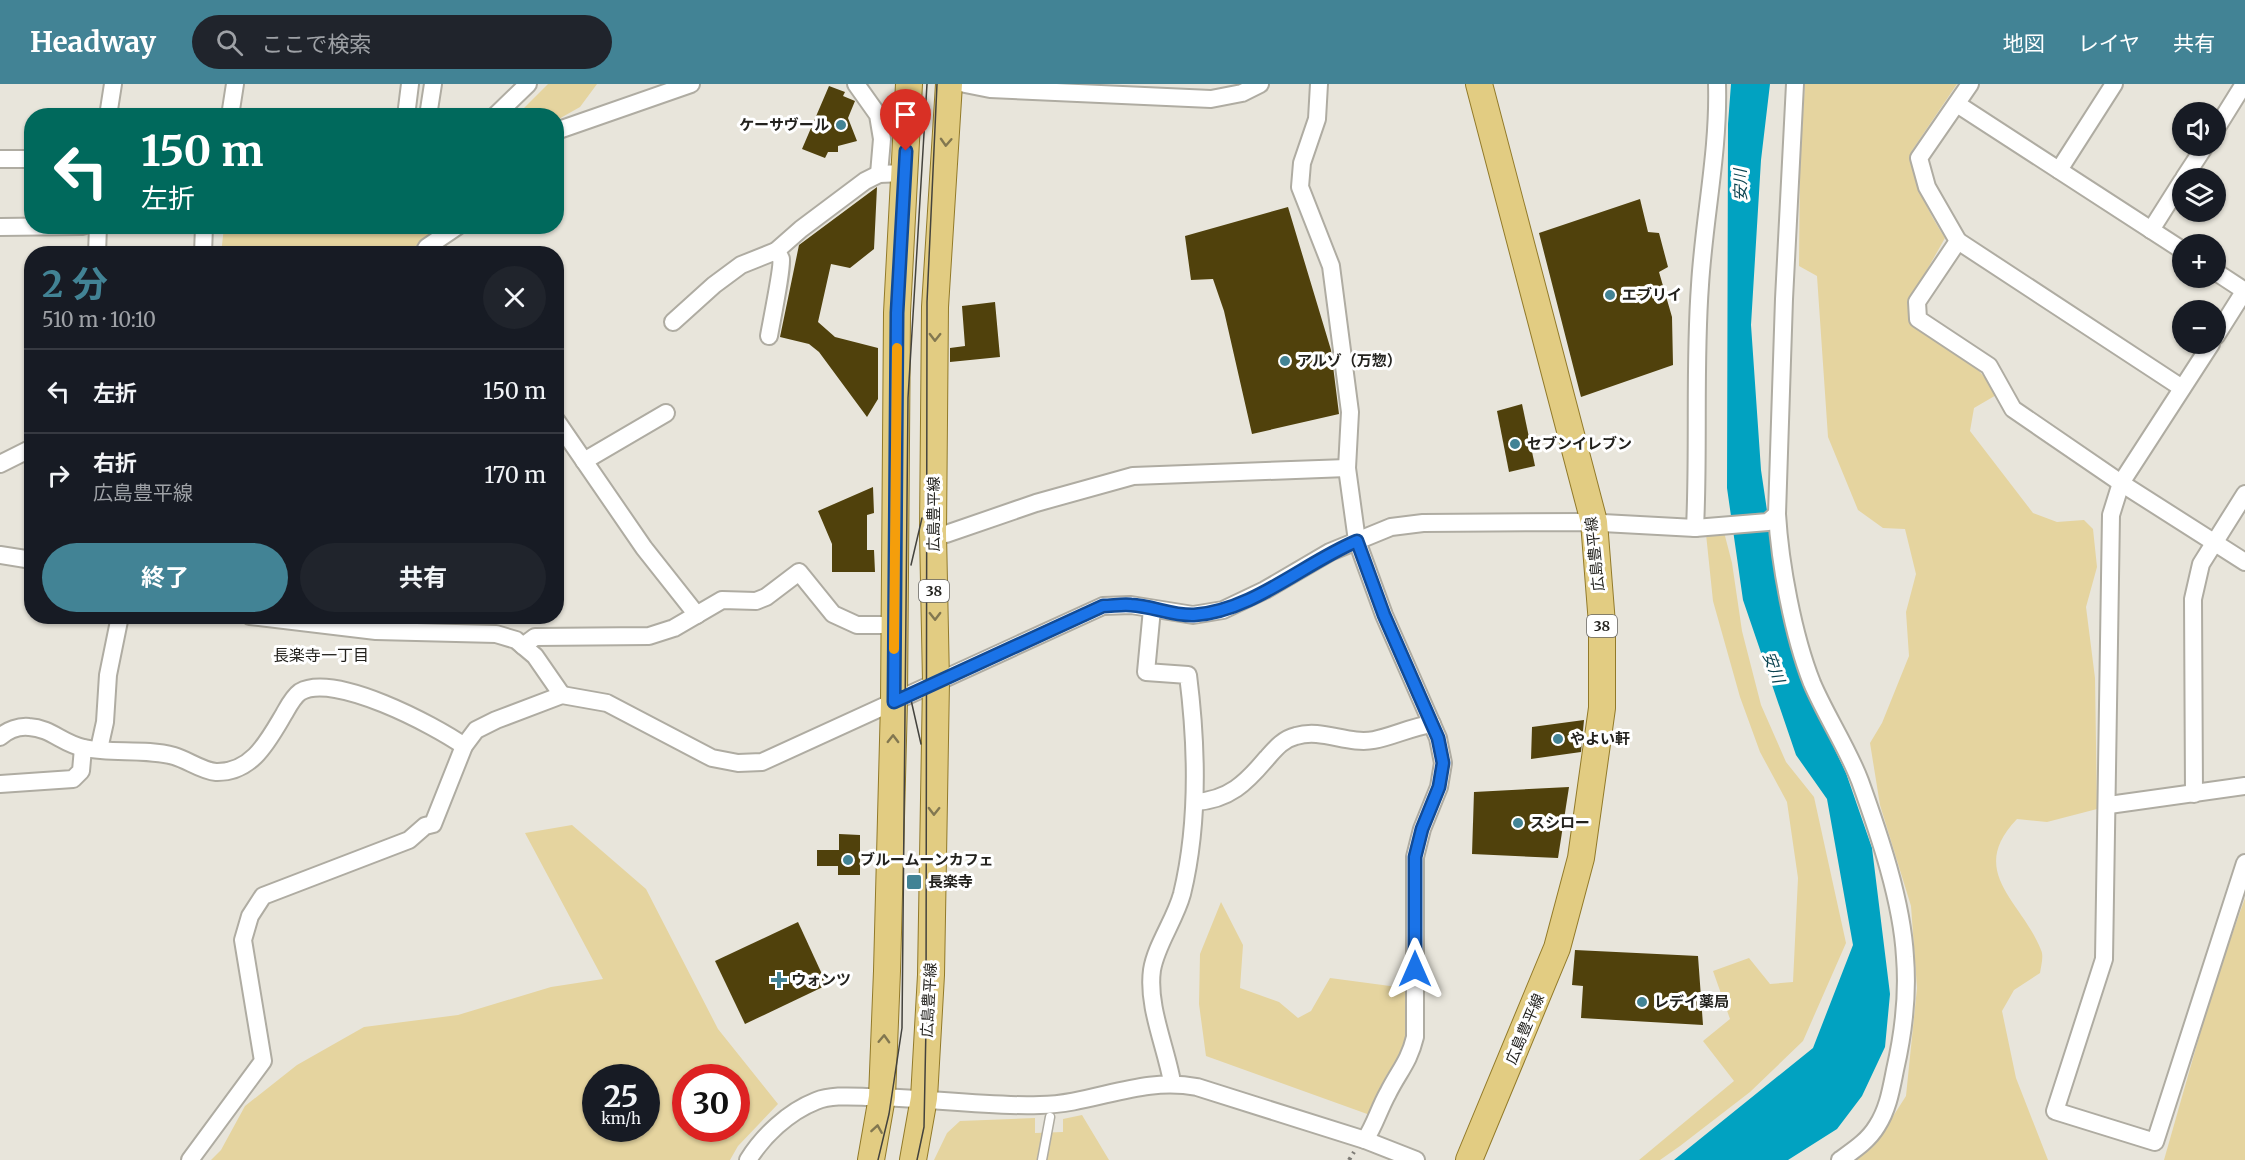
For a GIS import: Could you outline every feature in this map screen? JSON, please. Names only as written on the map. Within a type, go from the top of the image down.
[{"type":"main road","points":[[871,1160],[882,1097],[894,702],[897,313],[909,84]]},
{"type":"main road","name":"広島豊平線","points":[[913,1160],[924,1098],[931,975],[936,682],[933,533],[935,307],[949,84]]},
{"type":"main road","name":"広島豊平線","points":[[1469,1160],[1557,948],[1581,858],[1602,708],[1602,624],[1594,522],[1479,84]]},
{"type":"street","points":[[109,108],[113,84]]},
{"type":"street","points":[[231,108],[235,84]]},
{"type":"street","points":[[407,108],[410,84]]},
{"type":"street","points":[[429,108],[433,84]]},
{"type":"street","points":[[503,108],[528,84]]},
{"type":"street","points":[[564,128],[691,84]]},
{"type":"street","points":[[856,84],[878,115],[882,139],[879,174]]},
{"type":"street","points":[[965,84],[990,89],[1211,99],[1242,93],[1260,84]]},
{"type":"street","points":[[1319,84],[1317,119],[1302,163],[1300,187],[1330,266],[1350,412],[1347,468],[1357,541],[1384,615],[1438,738],[1443,763],[1439,787],[1422,829],[1415,857],[1415,1037],[1410,1059],[1387,1094],[1375,1125],[1365,1140]]},
{"type":"street","points":[[1699,528],[1695,366],[1700,283],[1718,114],[1717,84]]},
{"type":"street","points":[[1795,84],[1773,518],[1790,601],[1812,681],[1862,789],[1894,892],[1905,957],[1901,1041],[1887,1107],[1876,1128],[1861,1145],[1840,1160]]},
{"type":"street","points":[[1970,84],[1919,158],[1927,187],[1958,241],[2182,388]]},
{"type":"street","points":[[2059,170],[2114,84]]},
{"type":"street","points":[[2226,113],[2244,84]]},
{"type":"street","points":[[1957,104],[2172,244]]},
{"type":"street","points":[[0,159],[24,159]]},
{"type":"street","points":[[673,322],[714,285],[741,265],[776,251],[801,229],[865,181],[879,174],[904,173]]},
{"type":"street","points":[[2151,230],[2172,197]]},
{"type":"street","points":[[0,227],[24,227]]},
{"type":"street","points":[[428,246],[446,234]]},
{"type":"street","points":[[1958,241],[1917,302],[1918,320],[1989,366],[2013,409],[2121,483],[2245,562]]},
{"type":"street","points":[[770,336],[775,291],[781,271],[781,260],[776,251]]},
{"type":"street","points":[[2226,278],[2245,290],[2226,320]]},
{"type":"street","points":[[2204,354],[2121,483],[2111,515],[2109,805],[2104,959],[2055,1111],[2155,1142],[2245,863]]},
{"type":"street","points":[[584,461],[666,413]]},
{"type":"street","points":[[564,432],[644,548],[697,615]]},
{"type":"street","points":[[0,464],[24,452]]},
{"type":"street","points":[[933,533],[946,534],[1036,503],[1133,476],[1347,468]]},
{"type":"street","points":[[2194,794],[2193,599],[2201,564],[2245,494]]},
{"type":"street","points":[[190,1160],[263,1061],[243,940],[250,916],[263,896],[409,840],[425,826],[433,824],[464,746],[476,730],[496,720],[562,695],[607,703],[712,758],[738,763],[762,762],[1103,606],[1131,605],[1193,615],[1223,610],[1265,590],[1330,552],[1391,527],[1423,523],[1594,522],[1699,528],[1773,518]]},
{"type":"street","points":[[0,555],[24,559]]},
{"type":"street","points":[[523,646],[535,637],[649,636],[674,628],[722,600],[756,601],[766,597],[799,572],[833,614],[857,625],[895,625]]},
{"type":"street","points":[[1152,609],[1146,672],[1188,675],[1193,711],[1195,802],[1183,890],[1176,915],[1158,950],[1152,971],[1155,1011],[1172,1082]]},
{"type":"street","points":[[0,784],[73,779],[81,771],[105,722],[108,675],[118,624]]},
{"type":"street","points":[[317,624],[376,631],[496,634],[516,640],[535,656],[562,695]]},
{"type":"street","points":[[0,737],[8,731],[27,726],[46,729],[91,748],[157,752],[177,757],[212,772],[231,772],[248,764],[266,746],[290,703],[299,693],[312,688],[338,689],[393,707],[464,746]]},
{"type":"street","points":[[1195,802],[1214,801],[1236,790],[1280,744],[1296,735],[1326,735],[1353,741],[1374,740],[1410,727],[1432,724]]},
{"type":"street","points":[[2109,805],[2245,786]]},
{"type":"street","points":[[748,1160],[759,1141],[789,1117],[817,1100],[848,1096],[1039,1105],[1074,1102],[1134,1087],[1172,1082],[1197,1087],[1365,1140],[1416,1160]]},
{"type":"lane","points":[[1042,1160],[1050,1117]]},
{"type":"shaded area","points":[[548,84],[597,84],[580,107],[564,116],[564,108],[524,108]]},
{"type":"shaded area","points":[[1805,84],[1957,84],[1911,152],[1915,175],[1923,197],[1945,238],[1911,298],[1912,326],[1971,361],[1998,394],[1974,408],[1970,431],[2033,513],[2057,522],[2084,520],[2093,529],[2097,567],[2086,607],[2095,678],[2097,809],[2047,822],[2017,819],[2003,838],[1997,855],[1997,871],[2003,886],[2042,952],[2040,973],[2014,990],[2002,1011],[2016,1078],[2048,1160],[1856,1160],[1874,1146],[1906,1096],[1917,988],[1911,906],[1880,805],[1870,743],[1882,723],[1909,656],[1906,612],[1916,574],[1905,529],[1883,528],[1858,510],[1828,437],[1817,276],[1799,266],[1800,159]]},
{"type":"shaded area","points":[[223,234],[433,234],[415,246],[222,246]]},
{"type":"shaded area","points":[[1724,532],[1732,563],[1742,631],[1761,705],[1786,762],[1814,797],[1846,943],[1803,1041],[1750,1092],[1680,1146],[1660,1160],[1639,1160],[1734,1081],[1703,1041],[1730,1019],[1713,971],[1749,958],[1770,984],[1793,982],[1798,878],[1787,802],[1760,752],[1740,697],[1713,601],[1706,534]]},
{"type":"shaded area","points":[[572,825],[646,889],[718,1029],[746,1064],[672,1064],[672,1142],[742,1142],[730,1160],[211,1160],[221,1150],[245,1106],[297,1065],[364,1027],[458,1015],[551,987],[603,979],[525,833]]},
{"type":"shaded area","points":[[2245,898],[2245,1160],[2164,1160],[2213,988]]},
{"type":"shaded area","points":[[1221,902],[1243,945],[1240,988],[1279,1002],[1298,1018],[1311,1011],[1330,978],[1405,988],[1408,1029],[1402,1052],[1386,1076],[1370,1115],[1206,1056],[1199,1004],[1200,954]]},
{"type":"shaded area","points":[[750,1069],[778,1104],[750,1133]]},
{"type":"shaded area","points":[[1082,1115],[1109,1160],[934,1160],[947,1133],[960,1121],[1035,1118],[1035,1133],[1063,1132],[1063,1119]]},
{"type":"water","name":"安川","points":[[1731,84],[1770,84],[1761,160],[1751,325],[1761,470],[1781,605],[1804,684],[1846,773],[1872,848],[1890,994],[1885,1047],[1862,1096],[1837,1129],[1788,1160],[1674,1160],[1813,1048],[1853,945],[1827,799],[1796,755],[1743,600],[1727,488],[1728,124]]},
{"type":"building","points":[[829,86],[845,92],[843,96],[855,101],[848,118],[857,141],[838,146],[838,152],[828,152],[825,158],[802,149]]},
{"type":"building","points":[[877,187],[874,249],[850,268],[831,264],[818,322],[835,337],[878,348],[878,399],[867,417],[819,352],[809,344],[780,337],[799,245]]},
{"type":"building","name":"エブリイ","points":[[1640,199],[1648,232],[1659,233],[1668,267],[1659,272],[1672,317],[1673,365],[1581,397],[1539,233]]},
{"type":"building","name":"アルゾ（万惣）","points":[[1288,207],[1331,350],[1339,414],[1252,434],[1224,311],[1213,279],[1191,280],[1185,236]]},
{"type":"building","points":[[995,302],[1000,357],[950,362],[950,348],[965,346],[962,306]]},
{"type":"building","points":[[1522,404],[1535,466],[1509,472],[1497,411]]},
{"type":"building","points":[[873,487],[874,513],[867,515],[867,550],[874,550],[875,572],[832,572],[832,544],[818,511]]},
{"type":"building","name":"やよい軒","points":[[1584,720],[1581,752],[1531,759],[1532,727]]},
{"type":"building","name":"スシロー","points":[[1569,787],[1558,858],[1472,854],[1474,792]]},
{"type":"building","points":[[839,834],[860,835],[860,875],[838,875],[838,866],[817,866],[817,850],[839,850]]},
{"type":"building","points":[[798,922],[827,985],[745,1024],[715,961]]},
{"type":"building","name":"レデイ薬局","points":[[1575,950],[1698,956],[1703,1025],[1581,1018],[1583,986],[1572,985]]},
{"type":"tram line","points":[[878,1160],[889,1114],[902,1028],[908,398],[927,84]]},
{"type":"tram line","points":[[917,1160],[924,1127],[926,1026],[927,302],[937,84]]},
{"type":"tram line","points":[[911,565],[922,518]]},
{"type":"tram line","points":[[909,691],[921,744]]},
{"type":"slow traffic","points":[[894,649],[897,348]]},
{"type":"place","name":"ケーサヴール","points":[[841,125]]},
{"type":"place","name":"エブリイ","points":[[1610,295]]},
{"type":"place","name":"アルゾ（万惣）","points":[[1285,361]]},
{"type":"place","name":"セブンイレブン","points":[[1515,444]]},
{"type":"place","name":"やよい軒","points":[[1558,739]]},
{"type":"place","name":"スシロー","points":[[1518,823]]},
{"type":"place","name":"ブルームーンカフェ","points":[[848,860]]},
{"type":"place","name":"長楽寺","points":[[914,882]]},
{"type":"place","name":"ウォンツ","points":[[779,980]]},
{"type":"place","name":"レデイ薬局","points":[[1642,1002]]},
{"type":"district","name":"長楽寺一丁目","points":[[321,655]]},
{"type":"route","points":[[906,151],[897,313],[894,702],[1103,606],[1131,605],[1193,615],[1223,610],[1265,590],[1330,552],[1357,541],[1384,615],[1438,738],[1443,763],[1439,787],[1422,829],[1415,857],[1415,969]]}]
